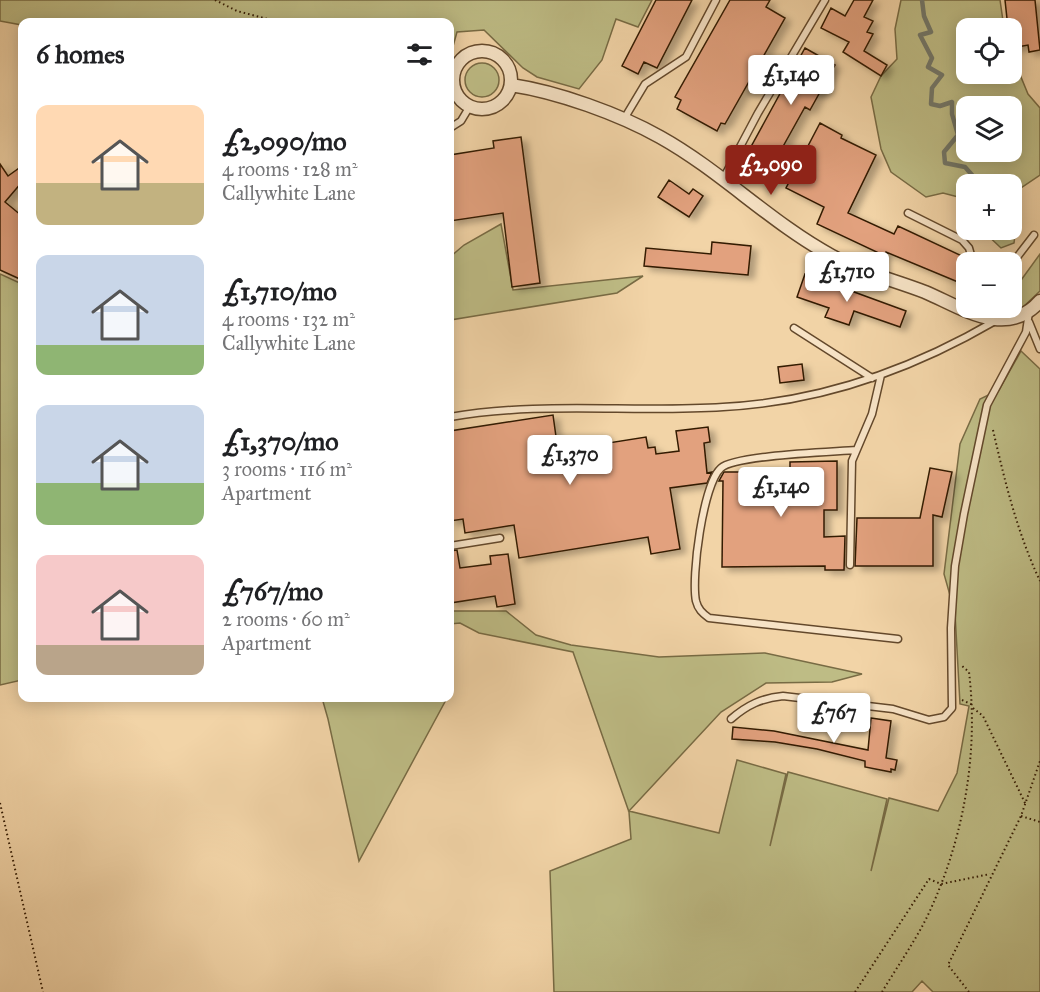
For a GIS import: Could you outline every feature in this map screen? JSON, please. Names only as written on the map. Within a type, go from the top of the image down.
[{"type":"street","points":[[454,72],[459,61],[467,54],[486,50],[504,60],[509,68],[511,85],[507,96],[492,107],[483,109],[470,106],[458,97],[454,83]]},
{"type":"street","points":[[511,85],[537,89],[624,119],[661,137],[723,179],[805,240],[833,257],[956,302]]},
{"type":"street","points":[[989,318],[995,321],[1029,317],[1040,301]]},
{"type":"lane","points":[[624,119],[645,84],[686,57],[716,0]]},
{"type":"lane","points":[[723,179],[758,113],[825,0]]},
{"type":"lane","points":[[454,125],[461,121],[470,106]]},
{"type":"lane","points":[[908,213],[962,240],[970,252]]},
{"type":"lane","points":[[1021,252],[1034,235]]},
{"type":"lane","points":[[1029,317],[1040,349]]},
{"type":"lane","points":[[731,719],[746,706],[766,698],[783,696],[892,709],[929,720],[944,717],[952,708],[955,566],[987,405],[1029,317]]},
{"type":"lane","points":[[454,417],[541,409],[723,407],[787,400],[872,378],[918,361],[995,321]]},
{"type":"lane","points":[[794,328],[872,378]]},
{"type":"lane","points":[[850,565],[852,461],[872,414],[880,375]]},
{"type":"lane","points":[[856,450],[741,460],[721,467],[712,483],[697,545],[696,601],[701,612],[709,618],[898,639]]},
{"type":"lane","points":[[454,545],[500,538]]},
{"type":"path","points":[[215,0],[237,11],[264,18]]},
{"type":"path","points":[[992,427],[1010,504],[1024,548],[1040,581]]},
{"type":"path","points":[[882,992],[926,918],[941,884],[965,802],[973,706],[969,672],[953,658]]},
{"type":"path","points":[[953,696],[973,706],[982,716],[1026,805]]},
{"type":"path","points":[[969,992],[948,965],[1026,805],[1040,761]]},
{"type":"path","points":[[0,803],[43,992]]},
{"type":"path","points":[[1021,816],[1040,822]]},
{"type":"path","points":[[855,992],[929,879],[941,884],[992,874]]},
{"type":"shaded area","points":[[0,0],[652,0],[638,27],[616,19],[602,60],[579,89],[537,77],[523,68],[484,30],[457,32],[454,43],[454,18],[18,18],[18,24],[0,21]]},
{"type":"shaded area","points":[[901,0],[1000,0],[1003,18],[956,18],[956,84],[1022,84],[1022,80],[1028,94],[1040,108],[1040,175],[1022,187],[1022,174],[956,174],[956,196],[943,193],[926,197],[891,172],[881,149],[871,97],[881,76],[897,59],[895,29]]},
{"type":"shaded area","points":[[482,63],[494,68],[499,80],[494,92],[482,97],[470,92],[465,80],[470,68]]},
{"type":"shaded area","points":[[501,224],[513,290],[643,276],[617,293],[454,319],[454,254],[464,245]]},
{"type":"shaded area","points":[[993,240],[1014,240],[1014,243],[1001,248]]},
{"type":"shaded area","points":[[1040,254],[1040,291],[1022,308],[1022,279]]},
{"type":"shaded area","points":[[0,274],[18,282],[18,681],[0,685]]},
{"type":"shaded area","points":[[1021,351],[1040,369],[1040,992],[933,992],[922,981],[912,992],[554,992],[550,871],[631,839],[629,812],[573,652],[479,633],[460,623],[454,624],[454,611],[506,611],[536,635],[571,645],[659,657],[765,653],[862,674],[832,682],[766,683],[721,712],[629,811],[719,833],[737,760],[786,774],[770,846],[788,772],[887,799],[871,871],[889,798],[938,811],[957,773],[969,706],[960,704],[955,613],[944,574],[960,444],[980,399],[999,390]]},
{"type":"shaded area","points":[[323,702],[445,702],[359,861]]},
{"type":"building","points":[[656,0],[692,0],[657,68],[644,62],[638,74],[622,66]]},
{"type":"building","points":[[730,0],[770,0],[766,7],[785,18],[725,124],[721,123],[717,131],[677,109],[681,100],[675,97]]},
{"type":"building","points":[[854,0],[873,0],[864,17],[873,21],[867,32],[873,34],[864,51],[887,65],[881,76],[843,52],[849,42],[821,28],[831,8],[845,16]]},
{"type":"building","points":[[1005,0],[1035,0],[1040,50],[1029,52],[1028,45],[1022,46],[1022,18],[1007,18]]},
{"type":"building","points":[[805,48],[835,65],[810,110],[805,107],[771,168],[747,154]]},
{"type":"building","points":[[820,123],[842,135],[841,138],[876,155],[848,213],[894,234],[898,226],[956,253],[956,281],[886,252],[885,256],[817,224],[824,207],[786,188]]},
{"type":"building","points":[[521,137],[540,283],[512,287],[503,213],[454,220],[454,154],[494,148],[493,141]]},
{"type":"building","points":[[0,164],[8,176],[18,169],[18,187],[5,202],[18,213],[18,278],[0,270]]},
{"type":"building","points":[[669,180],[689,194],[693,189],[703,196],[689,217],[658,197]]},
{"type":"building","points":[[712,242],[751,246],[748,275],[644,266],[646,248],[711,254]]},
{"type":"building","points":[[805,274],[906,311],[900,327],[854,311],[849,325],[825,317],[829,308],[797,297]]},
{"type":"building","points":[[802,364],[804,380],[780,383],[778,367]]},
{"type":"building","points":[[553,415],[558,451],[646,437],[648,448],[655,447],[656,454],[679,451],[676,431],[708,427],[710,442],[704,443],[707,473],[712,472],[707,483],[670,488],[680,549],[651,554],[648,537],[519,558],[514,525],[465,533],[463,519],[454,520],[454,430]]},
{"type":"building","points":[[837,461],[837,510],[824,510],[824,537],[845,536],[844,570],[825,570],[825,566],[722,567],[723,481],[719,481],[724,472],[790,472],[790,462]]},
{"type":"building","points":[[930,468],[952,472],[942,517],[933,515],[933,566],[855,566],[857,518],[920,518]]},
{"type":"building","points":[[454,550],[457,550],[460,568],[491,564],[490,556],[508,554],[515,604],[497,607],[495,596],[454,602]]},
{"type":"building","points":[[871,718],[891,721],[886,758],[897,760],[895,770],[891,769],[891,772],[865,767],[865,761],[817,749],[775,742],[732,739],[733,727],[774,731],[868,750]]},
{"type":"waterway","points":[[922,0],[924,16],[931,32],[920,35],[932,58],[928,67],[942,75],[932,88],[931,104],[940,106],[952,102],[952,114],[958,135],[944,152],[945,163],[965,167],[971,174]]}]
